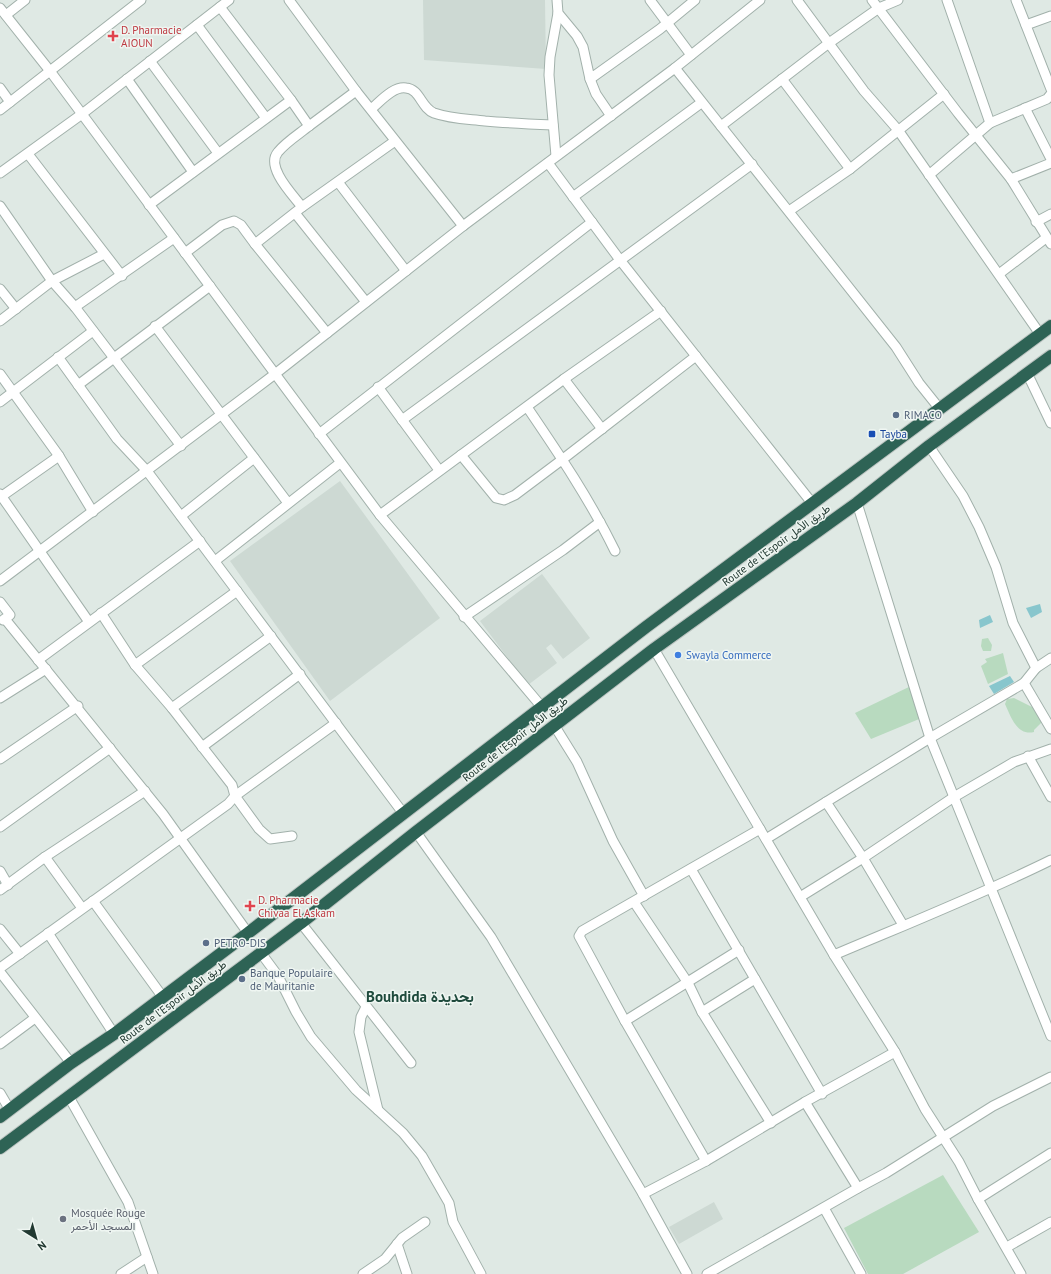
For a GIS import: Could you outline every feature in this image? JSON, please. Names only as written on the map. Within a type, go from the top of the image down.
[{"type":"highway","name":"Route de l’Espoir طريق الأمل","points":[[5,1114],[71,1063],[114,1034],[162,996],[248,933],[540,706],[1051,326]]},
{"type":"highway","name":"Route de l’Espoir طريق الأمل","points":[[0,1148],[261,953],[654,649],[857,503],[929,446],[1051,356]]},
{"type":"street","points":[[25,0],[3,12],[50,71],[380,515],[540,706]]},
{"type":"street","points":[[0,110],[141,0]]},
{"type":"street","points":[[0,173],[82,114],[229,0]]},
{"type":"street","points":[[289,0],[356,91],[463,226]]},
{"type":"street","points":[[556,156],[550,58],[558,13],[557,0]]},
{"type":"street","points":[[650,0],[691,55]]},
{"type":"street","points":[[590,79],[667,23],[695,0]]},
{"type":"street","points":[[0,581],[181,446],[463,226],[675,68],[760,0]]},
{"type":"street","points":[[797,0],[864,91],[898,130],[1040,334]]},
{"type":"street","points":[[872,0],[1011,179],[1049,241],[999,274]]},
{"type":"street","points":[[721,126],[829,43],[879,8],[898,0]]},
{"type":"street","points":[[947,0],[990,123]]},
{"type":"street","points":[[1016,0],[1049,76],[1051,90]]},
{"type":"street","points":[[220,7],[309,126]]},
{"type":"street","points":[[558,13],[577,36],[583,47],[590,79],[596,94],[611,116]]},
{"type":"street","points":[[1026,25],[1051,16]]},
{"type":"street","points":[[197,25],[266,118]]},
{"type":"street","points":[[150,61],[218,153]]},
{"type":"street","points":[[675,68],[896,347],[919,383],[939,408]]},
{"type":"street","points":[[126,79],[193,172]]},
{"type":"street","points":[[782,79],[850,169]]},
{"type":"street","points":[[0,88],[10,102]]},
{"type":"street","points":[[371,109],[398,88],[406,88],[411,89],[417,94],[421,103],[428,110],[452,118],[553,125]]},
{"type":"street","points":[[356,91],[309,126],[278,152],[275,163],[275,171],[299,210],[366,302]]},
{"type":"street","points":[[789,211],[850,169],[944,94]]},
{"type":"street","points":[[929,175],[990,123],[1047,99],[1051,94]]},
{"type":"street","points":[[149,205],[291,100]]},
{"type":"street","points":[[573,197],[702,103]]},
{"type":"street","points":[[1025,108],[1051,159]]},
{"type":"street","points":[[255,244],[299,210],[395,141]]},
{"type":"street","points":[[28,154],[122,276]]},
{"type":"street","points":[[548,163],[620,260],[812,503]]},
{"type":"street","points":[[402,420],[752,164]]},
{"type":"street","points":[[1011,179],[1051,164]]},
{"type":"street","points":[[338,182],[406,271]]},
{"type":"street","points":[[0,206],[52,281],[75,307],[181,446]]},
{"type":"street","points":[[1036,222],[1051,214]]},
{"type":"street","points":[[185,253],[222,225],[234,221],[241,225],[327,333]]},
{"type":"street","points":[[319,434],[592,222]]},
{"type":"street","points":[[75,307],[122,276],[174,238]]},
{"type":"street","points":[[0,321],[52,281],[104,254]]},
{"type":"street","points":[[78,385],[210,286]]},
{"type":"street","points":[[0,289],[16,309]]},
{"type":"street","points":[[380,515],[439,470],[661,311]]},
{"type":"street","points":[[155,326],[288,503]]},
{"type":"street","points":[[0,402],[93,331]]},
{"type":"street","points":[[461,455],[496,498],[504,500],[514,495],[563,460],[696,356]]},
{"type":"street","points":[[58,357],[117,439],[147,471],[403,813]]},
{"type":"street","points":[[1026,373],[1051,423]]},
{"type":"street","points":[[0,374],[59,456],[93,512]]},
{"type":"street","points":[[564,380],[602,429]]},
{"type":"street","points":[[378,387],[439,470]]},
{"type":"street","points":[[527,407],[563,460],[600,522],[614,551]]},
{"type":"street","points":[[929,446],[963,496],[979,527],[996,567],[1013,623],[1036,668]]},
{"type":"street","points":[[59,456],[1,495],[39,552],[89,622]]},
{"type":"street","points":[[181,516],[254,458]]},
{"type":"street","points":[[214,561],[340,463]]},
{"type":"street","points":[[857,503],[930,738],[1051,1036]]},
{"type":"street","points":[[464,617],[563,550],[600,522]]},
{"type":"street","points":[[38,660],[200,541]]},
{"type":"street","points":[[135,664],[237,591]]},
{"type":"street","points":[[0,602],[10,615],[3,620],[78,706],[145,791],[181,838],[248,933]]},
{"type":"street","points":[[102,613],[135,664],[172,708],[232,785],[235,796],[259,830],[270,839],[292,836]]},
{"type":"street","points":[[172,708],[271,636]]},
{"type":"street","points":[[654,649],[834,955],[895,1052],[942,1138],[959,1162],[978,1199],[1007,1247],[1021,1274]]},
{"type":"street","points":[[766,839],[930,738],[1024,683],[1036,668],[1051,658]]},
{"type":"street","points":[[0,698],[46,669]]},
{"type":"street","points":[[202,747],[300,674]]},
{"type":"street","points":[[1024,683],[1051,729]]},
{"type":"street","points":[[0,759],[78,706]]},
{"type":"street","points":[[0,968],[232,801],[235,796],[336,723]]},
{"type":"street","points":[[554,725],[577,762],[613,841],[644,896]]},
{"type":"street","points":[[0,827],[110,748]]},
{"type":"street","points":[[800,897],[863,858],[954,797],[1014,762],[1051,749]]},
{"type":"street","points":[[1028,756],[1051,797]]},
{"type":"street","points":[[0,890],[45,857],[145,791]]},
{"type":"street","points":[[826,802],[863,858],[903,925]]},
{"type":"street","points":[[706,1161],[625,1021],[579,936],[582,931],[760,829]]},
{"type":"street","points":[[416,832],[491,937],[644,1194],[687,1274]]},
{"type":"street","points":[[45,857],[82,908]]},
{"type":"street","points":[[834,955],[903,925],[991,890],[1051,860]]},
{"type":"street","points":[[691,869],[822,1094]]},
{"type":"street","points":[[0,871],[8,885]]},
{"type":"street","points":[[93,900],[162,996]]},
{"type":"street","points":[[634,902],[688,983],[702,1012],[771,1123]]},
{"type":"street","points":[[301,922],[411,1063]]},
{"type":"street","points":[[0,929],[20,954]]},
{"type":"street","points":[[48,933],[114,1034]]},
{"type":"street","points":[[625,1021],[739,950]]},
{"type":"street","points":[[261,953],[278,976],[296,1012],[311,1037],[356,1090],[403,1133],[422,1156],[449,1203],[453,1222],[481,1274]]},
{"type":"street","points":[[0,972],[71,1063]]},
{"type":"street","points":[[702,1012],[755,979]]},
{"type":"street","points":[[366,1007],[361,1017],[359,1032],[378,1110]]},
{"type":"street","points":[[0,1044],[35,1018]]},
{"type":"street","points":[[644,1194],[706,1161],[805,1102],[822,1094],[895,1052]]},
{"type":"street","points":[[707,1274],[886,1173],[993,1106],[1051,1077]]},
{"type":"street","points":[[0,1093],[5,1114]]},
{"type":"street","points":[[69,1097],[128,1202],[153,1274]]},
{"type":"street","points":[[805,1102],[858,1188]]},
{"type":"street","points":[[978,1199],[1051,1154]]},
{"type":"street","points":[[824,1208],[861,1274]]},
{"type":"street","points":[[363,1274],[385,1259],[402,1238],[425,1222]]},
{"type":"street","points":[[1007,1247],[1051,1222]]},
{"type":"street","points":[[397,1244],[407,1274]]},
{"type":"street","points":[[121,1274],[147,1257]]},
{"type":"shaded area","points":[[423,0],[545,0],[546,69],[424,60]]},
{"type":"shaded area","points":[[340,481],[440,618],[330,701],[230,561]]},
{"type":"shaded area","points":[[542,574],[590,638],[563,659],[551,644],[546,648],[557,663],[528,685],[480,621]]},
{"type":"shaded area","points":[[714,1202],[723,1219],[679,1244],[669,1227]]},
{"type":"green space","points":[[988,638],[992,645],[991,651],[983,651],[981,646],[982,639]]},
{"type":"green space","points":[[1003,653],[1008,674],[988,684],[981,666],[987,662],[985,659]]},
{"type":"green space","points":[[913,685],[924,717],[871,739],[855,713]]},
{"type":"green space","points":[[1014,698],[1034,708],[1041,714],[1041,723],[1034,730],[1034,732],[1023,731],[1012,720],[1005,704],[1007,699]]},
{"type":"green space","points":[[943,1175],[979,1232],[903,1274],[868,1274],[844,1228]]},
{"type":"water","points":[[1040,604],[1042,612],[1031,618],[1026,608]]},
{"type":"water","points":[[990,615],[993,622],[980,628],[979,620]]},
{"type":"water","points":[[1010,676],[1014,682],[994,694],[989,686]]},
{"type":"place","name":"D. Pharmacie AIOUN","points":[[113,36]]},
{"type":"place","name":"RIMACO","points":[[896,415]]},
{"type":"place","name":"Tayba","points":[[872,434]]},
{"type":"place","name":"Swayla Commerce","points":[[678,655]]},
{"type":"place","name":"D. Pharmacie Chivaa El Askam","points":[[250,906]]},
{"type":"place","name":"PETRO-DIS","points":[[206,943]]},
{"type":"place","name":"Banque Populaire de Mauritanie","points":[[242,979]]},
{"type":"place","name":"Mosquée Rouge المسجد الأحمر","points":[[63,1219]]},
{"type":"district","name":"Bouhdida بحديدة","points":[[420,997]]}]
